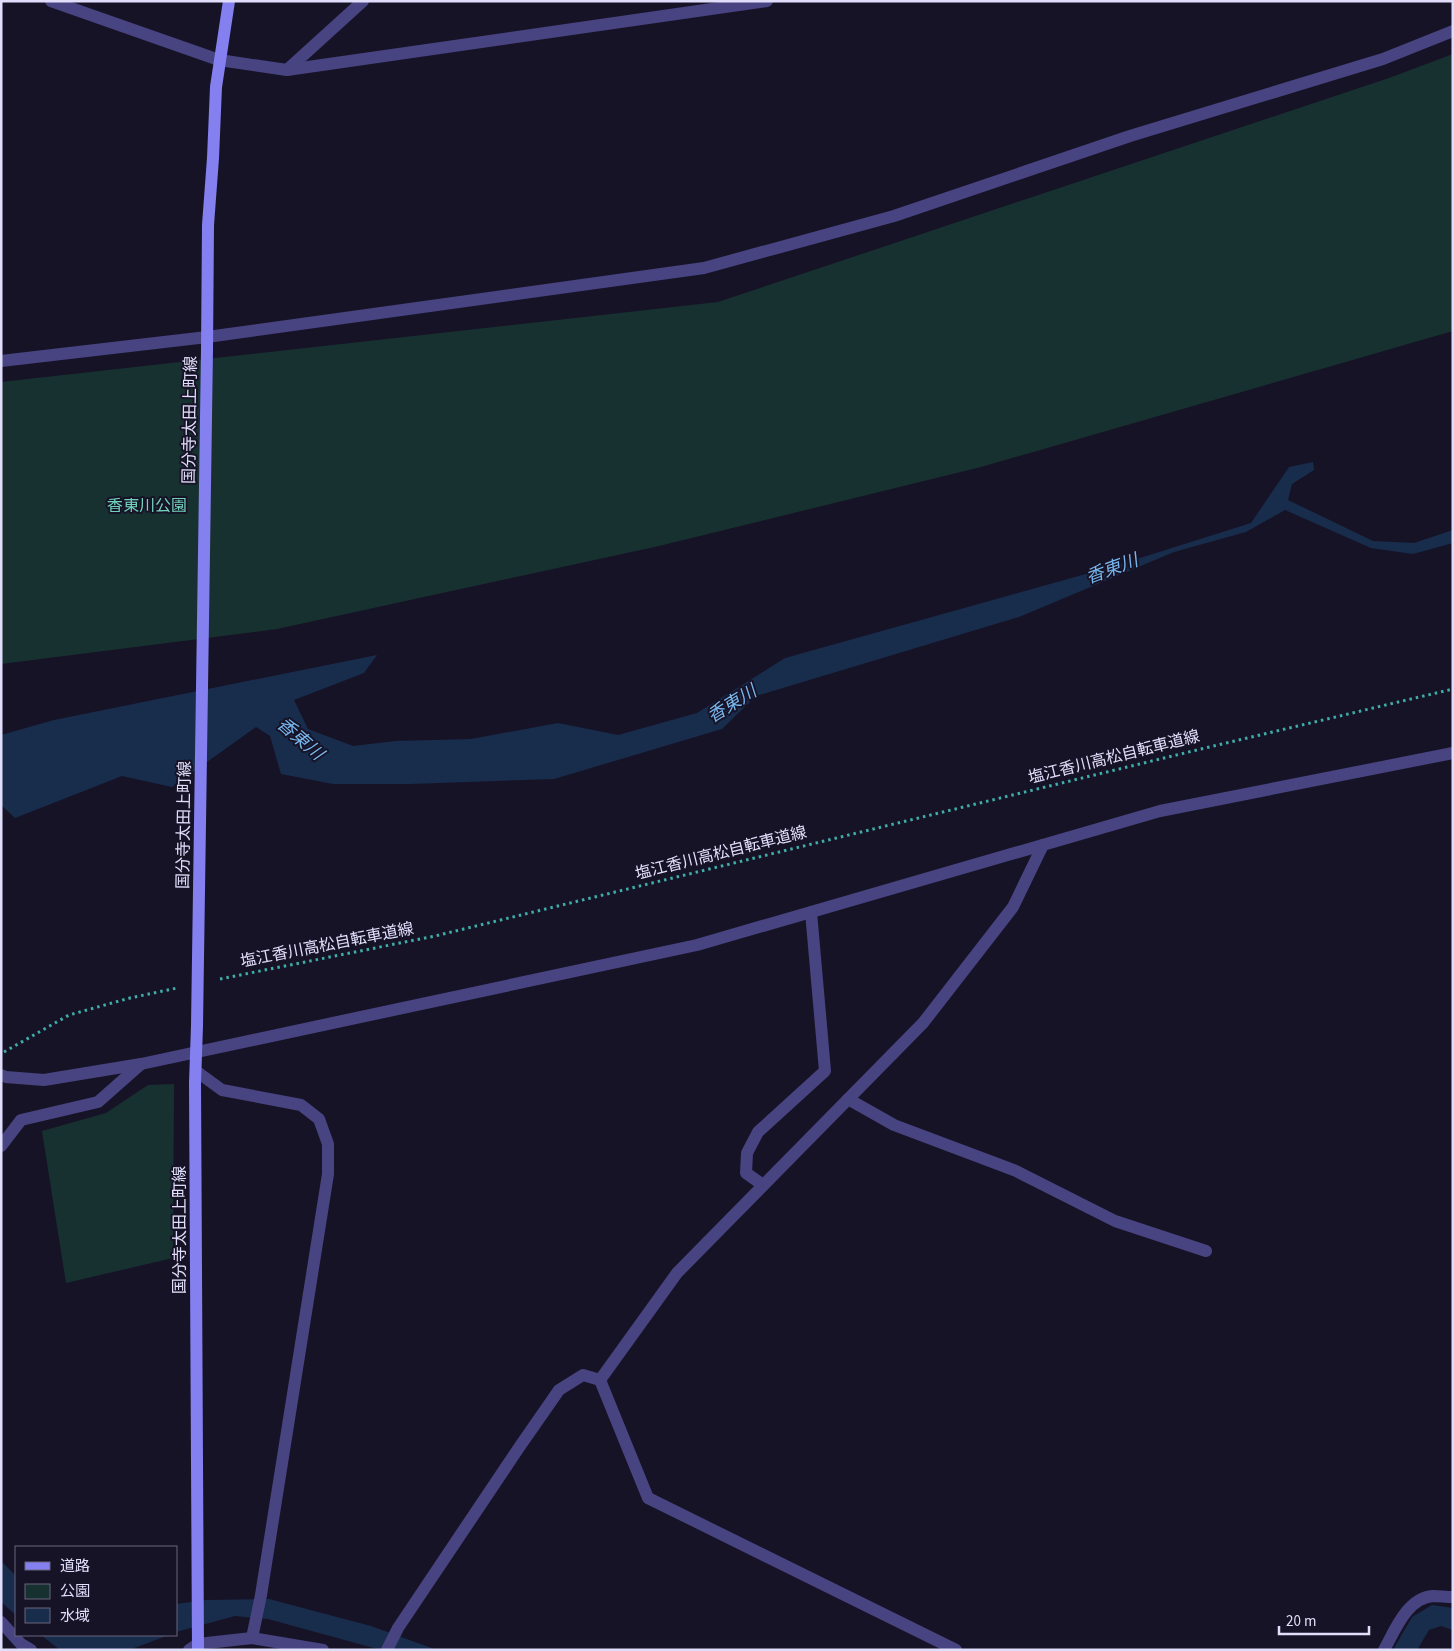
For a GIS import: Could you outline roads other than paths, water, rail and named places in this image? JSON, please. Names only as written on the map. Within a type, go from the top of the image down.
[{"type":"main road","name":"国分寺太田上町線","points":[[196,1645],[198,1595],[196,1071],[208,225],[216,87],[229,1]]},
{"type":"street","points":[[51,1],[219,60],[287,70],[767,1]]},
{"type":"street","points":[[287,70],[363,1]]},
{"type":"street","points":[[1,361],[207,344],[704,268],[894,216],[1130,136],[1383,59],[1453,31]]},
{"type":"street","points":[[1,1075],[44,1080],[141,1064],[697,945],[1160,811],[1453,753]]},
{"type":"street","points":[[600,1380],[678,1273],[923,1023],[1013,907],[1043,845]]},
{"type":"street","points":[[763,1185],[746,1173],[747,1153],[758,1132],[825,1071],[811,912]]},
{"type":"street","points":[[1,1146],[21,1120],[98,1102],[141,1064]]},
{"type":"street","points":[[196,1071],[222,1090],[301,1105],[319,1119],[328,1144],[328,1174],[254,1633]]},
{"type":"street","points":[[848,1099],[894,1125],[1016,1171],[1115,1221],[1206,1250]]},
{"type":"street","points":[[387,1650],[398,1628],[559,1390],[583,1374],[600,1380],[648,1498],[956,1650]]},
{"type":"street","points":[[1384,1650],[1402,1618],[1415,1602],[1431,1596],[1453,1597]]},
{"type":"street","points":[[1,1622],[22,1644],[31,1650]]},
{"type":"street","points":[[196,1645],[254,1633],[323,1650]]},
{"type":"water","name":"香東川","points":[[1313,462],[1314,470],[1292,484],[1288,500],[1373,541],[1414,543],[1453,530],[1453,543],[1413,554],[1371,548],[1285,510],[1246,532],[1174,552],[1019,617],[756,696],[722,729],[554,779],[410,784],[333,784],[281,774],[270,736],[256,727],[172,787],[122,776],[15,818],[1,805],[1,735],[54,720],[377,655],[364,673],[294,700],[308,729],[353,746],[395,741],[471,739],[558,723],[618,735],[697,713],[785,658],[1118,565],[1251,523],[1289,467]]},
{"type":"water","points":[[1,1561],[15,1575],[15,1614],[1,1602]]},
{"type":"water","points":[[269,1599],[371,1626],[437,1650],[381,1650],[268,1619],[235,1616],[178,1631],[178,1604],[206,1600]]},
{"type":"water","points":[[1432,1605],[1453,1608],[1453,1630],[1441,1626],[1429,1630],[1417,1650],[1393,1650],[1412,1617]]},
{"type":"water","points":[[42,1636],[166,1636],[129,1650],[60,1650]]},
{"type":"park label","name":"香東川公園","points":[[147,506]]}]
